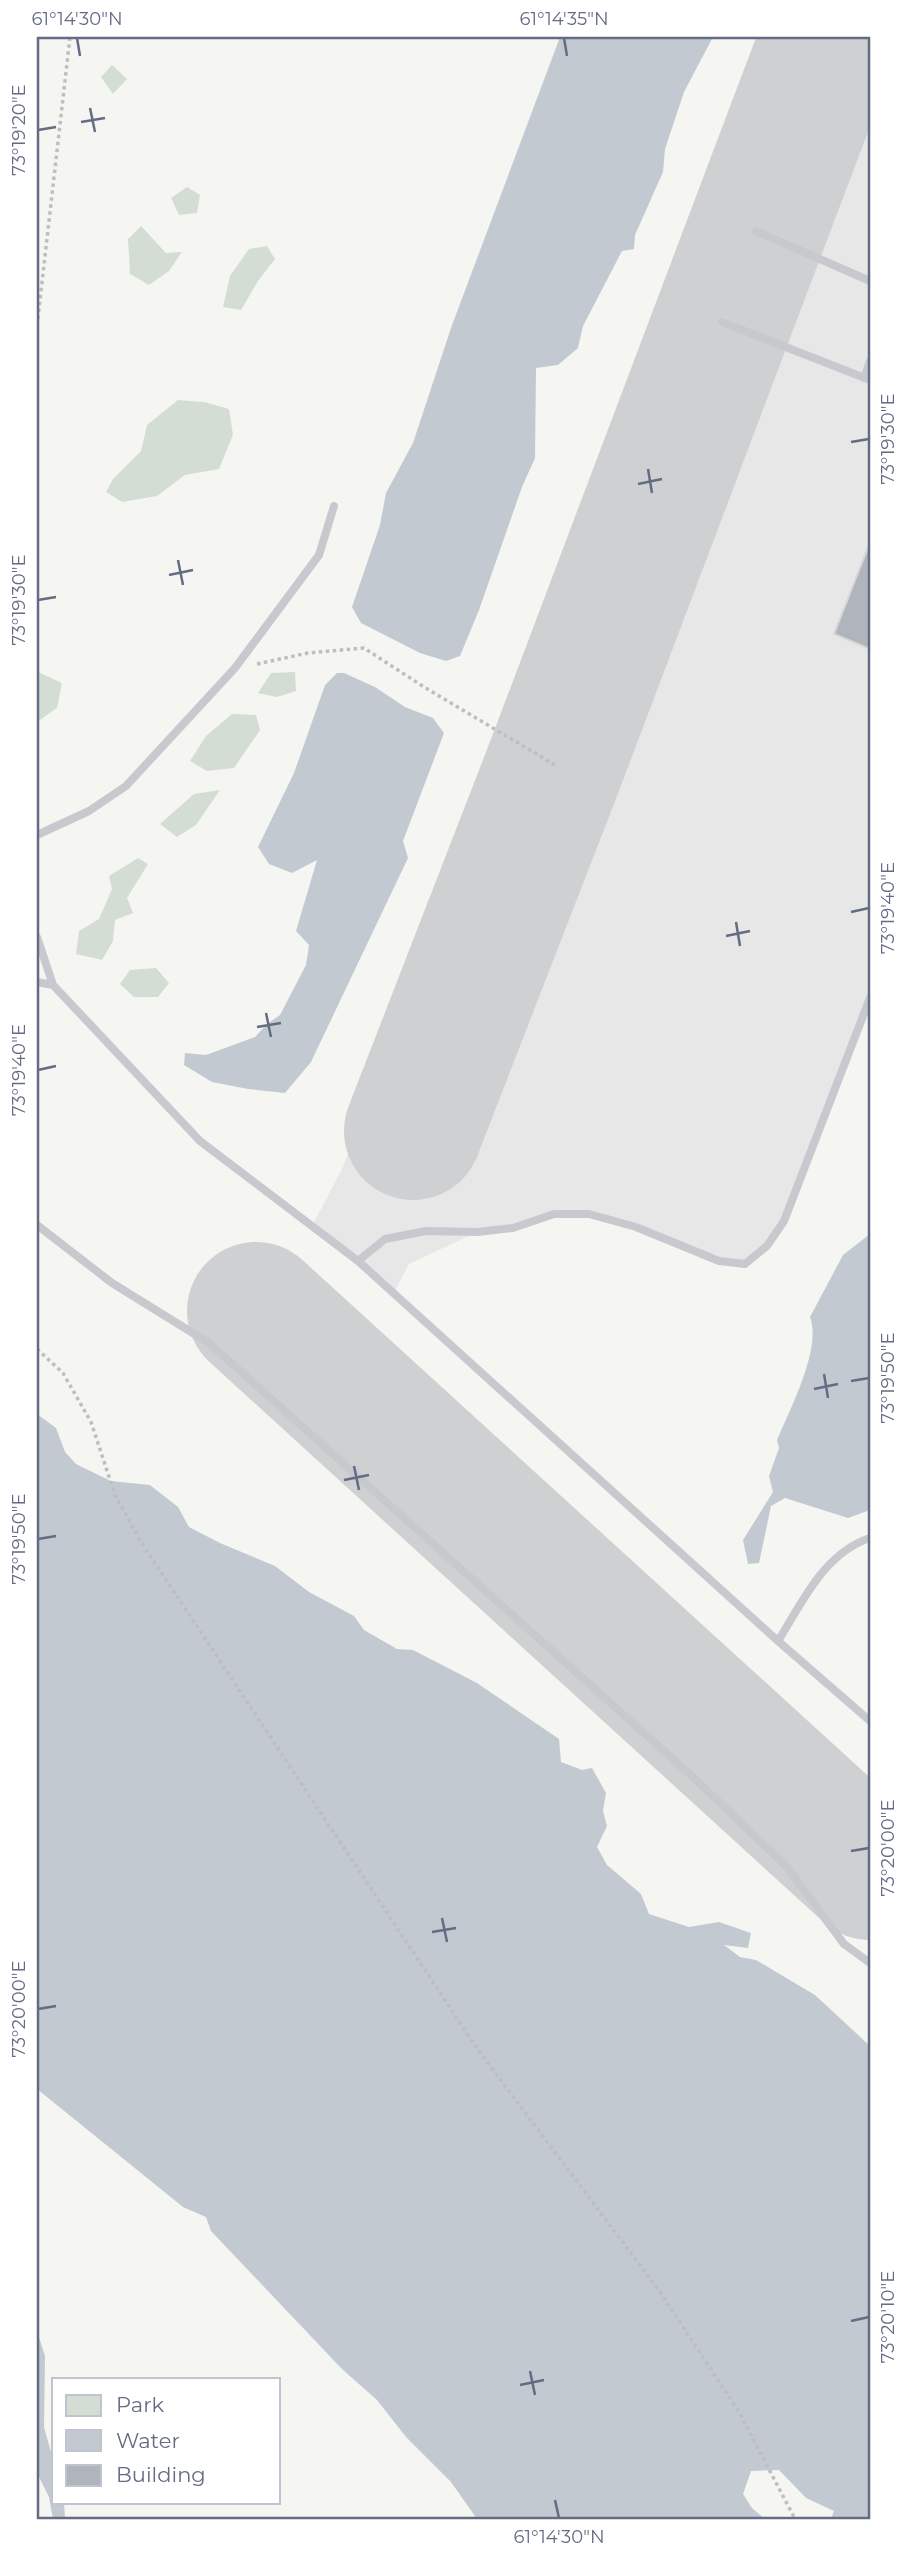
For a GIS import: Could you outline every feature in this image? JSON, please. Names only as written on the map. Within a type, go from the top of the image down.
[{"type":"lane","points":[[756,231],[870,281]]},
{"type":"lane","points":[[722,322],[867,379],[870,361]]},
{"type":"lane","points":[[37,835],[89,811],[126,786],[235,668],[319,555],[334,506]]},
{"type":"lane","points":[[37,937],[54,985],[200,1141],[358,1261],[870,1721]]},
{"type":"lane","points":[[37,982],[54,985]]},
{"type":"lane","points":[[358,1261],[385,1239],[426,1231],[477,1233],[513,1228],[554,1214],[589,1214],[636,1227],[719,1261],[745,1264],[767,1246],[784,1221],[870,998]]},
{"type":"lane","points":[[37,1225],[112,1283],[209,1343],[693,1777],[787,1867],[844,1944],[870,1963]]},
{"type":"lane","points":[[778,1641],[820,1575],[851,1544],[870,1538]]},
{"type":"path","points":[[37,326],[70,37]]},
{"type":"path","points":[[235,668],[307,653],[364,648],[555,765]]},
{"type":"path","points":[[37,1349],[63,1373],[92,1422],[115,1495],[141,1542],[478,2050],[658,2289],[739,2412],[795,2519]]},
{"type":"shaded area","points":[[768,37],[870,37],[870,998],[780,1227],[745,1264],[694,1251],[589,1214],[535,1220],[477,1232],[409,1264],[394,1293],[312,1226],[342,1169]]},
{"type":"green space","points":[[112,65],[127,79],[113,94],[101,77]]},
{"type":"green space","points":[[187,187],[200,195],[197,213],[179,215],[171,198]]},
{"type":"green space","points":[[141,226],[166,253],[182,252],[169,271],[149,285],[130,274],[128,239]]},
{"type":"green space","points":[[267,246],[275,259],[241,310],[223,307],[230,276],[249,249]]},
{"type":"green space","points":[[178,400],[204,402],[229,409],[233,435],[219,469],[185,475],[157,496],[122,502],[106,492],[113,479],[141,451],[147,425]]},
{"type":"green space","points":[[38,672],[62,683],[57,708],[37,722]]},
{"type":"green space","points":[[295,672],[296,691],[277,697],[258,693],[271,673]]},
{"type":"green space","points":[[232,714],[256,715],[260,730],[234,768],[207,771],[190,761],[206,736]]},
{"type":"green space","points":[[220,790],[196,825],[177,837],[160,824],[194,794]]},
{"type":"green space","points":[[138,858],[148,864],[127,898],[133,913],[115,920],[113,941],[102,960],[76,954],[79,931],[99,919],[112,889],[109,876]]},
{"type":"green space","points":[[156,968],[169,983],[158,997],[134,997],[120,984],[130,970]]},
{"type":"water","points":[[560,37],[713,37],[684,92],[665,149],[663,172],[635,235],[634,249],[622,251],[583,326],[578,348],[558,365],[536,368],[535,458],[460,656],[446,661],[420,653],[361,623],[352,607],[380,525],[386,493],[413,443],[451,328]]},
{"type":"water","points":[[337,673],[344,673],[375,687],[405,707],[433,718],[444,733],[403,841],[408,858],[311,1062],[285,1093],[212,1082],[184,1065],[185,1053],[206,1055],[255,1037],[280,1015],[306,965],[309,945],[296,931],[317,860],[292,873],[269,864],[258,847],[294,773],[325,685]]},
{"type":"water","points":[[870,1234],[870,1510],[848,1518],[785,1498],[771,1506],[759,1563],[748,1564],[743,1540],[773,1492],[769,1476],[779,1448],[777,1440],[803,1378],[812,1345],[810,1317],[843,1255]]},
{"type":"water","points":[[37,1414],[56,1428],[65,1452],[76,1464],[111,1481],[150,1485],[178,1507],[189,1527],[275,1566],[309,1592],[354,1616],[364,1630],[397,1649],[413,1650],[477,1683],[559,1739],[561,1762],[582,1770],[592,1768],[606,1793],[603,1811],[607,1826],[597,1847],[607,1865],[641,1894],[649,1914],[689,1927],[719,1922],[751,1933],[748,1948],[724,1945],[740,1957],[756,1960],[815,1995],[870,2046],[870,2519],[831,2519],[834,2511],[806,2498],[779,2470],[751,2471],[743,2494],[752,2508],[765,2519],[477,2519],[451,2482],[406,2437],[377,2400],[342,2369],[211,2231],[206,2217],[183,2207],[37,2089]]},
{"type":"water","points":[[37,2331],[45,2356],[44,2427],[52,2456],[52,2504],[64,2504],[65,2519],[53,2519],[49,2497],[37,2473]]},
{"type":"building","points":[[870,545],[870,649],[834,634]]},
{"type":"runway","points":[[413,1131],[555,765],[830,37]]},
{"type":"runway","points":[[256,1311],[870,1871]]}]
